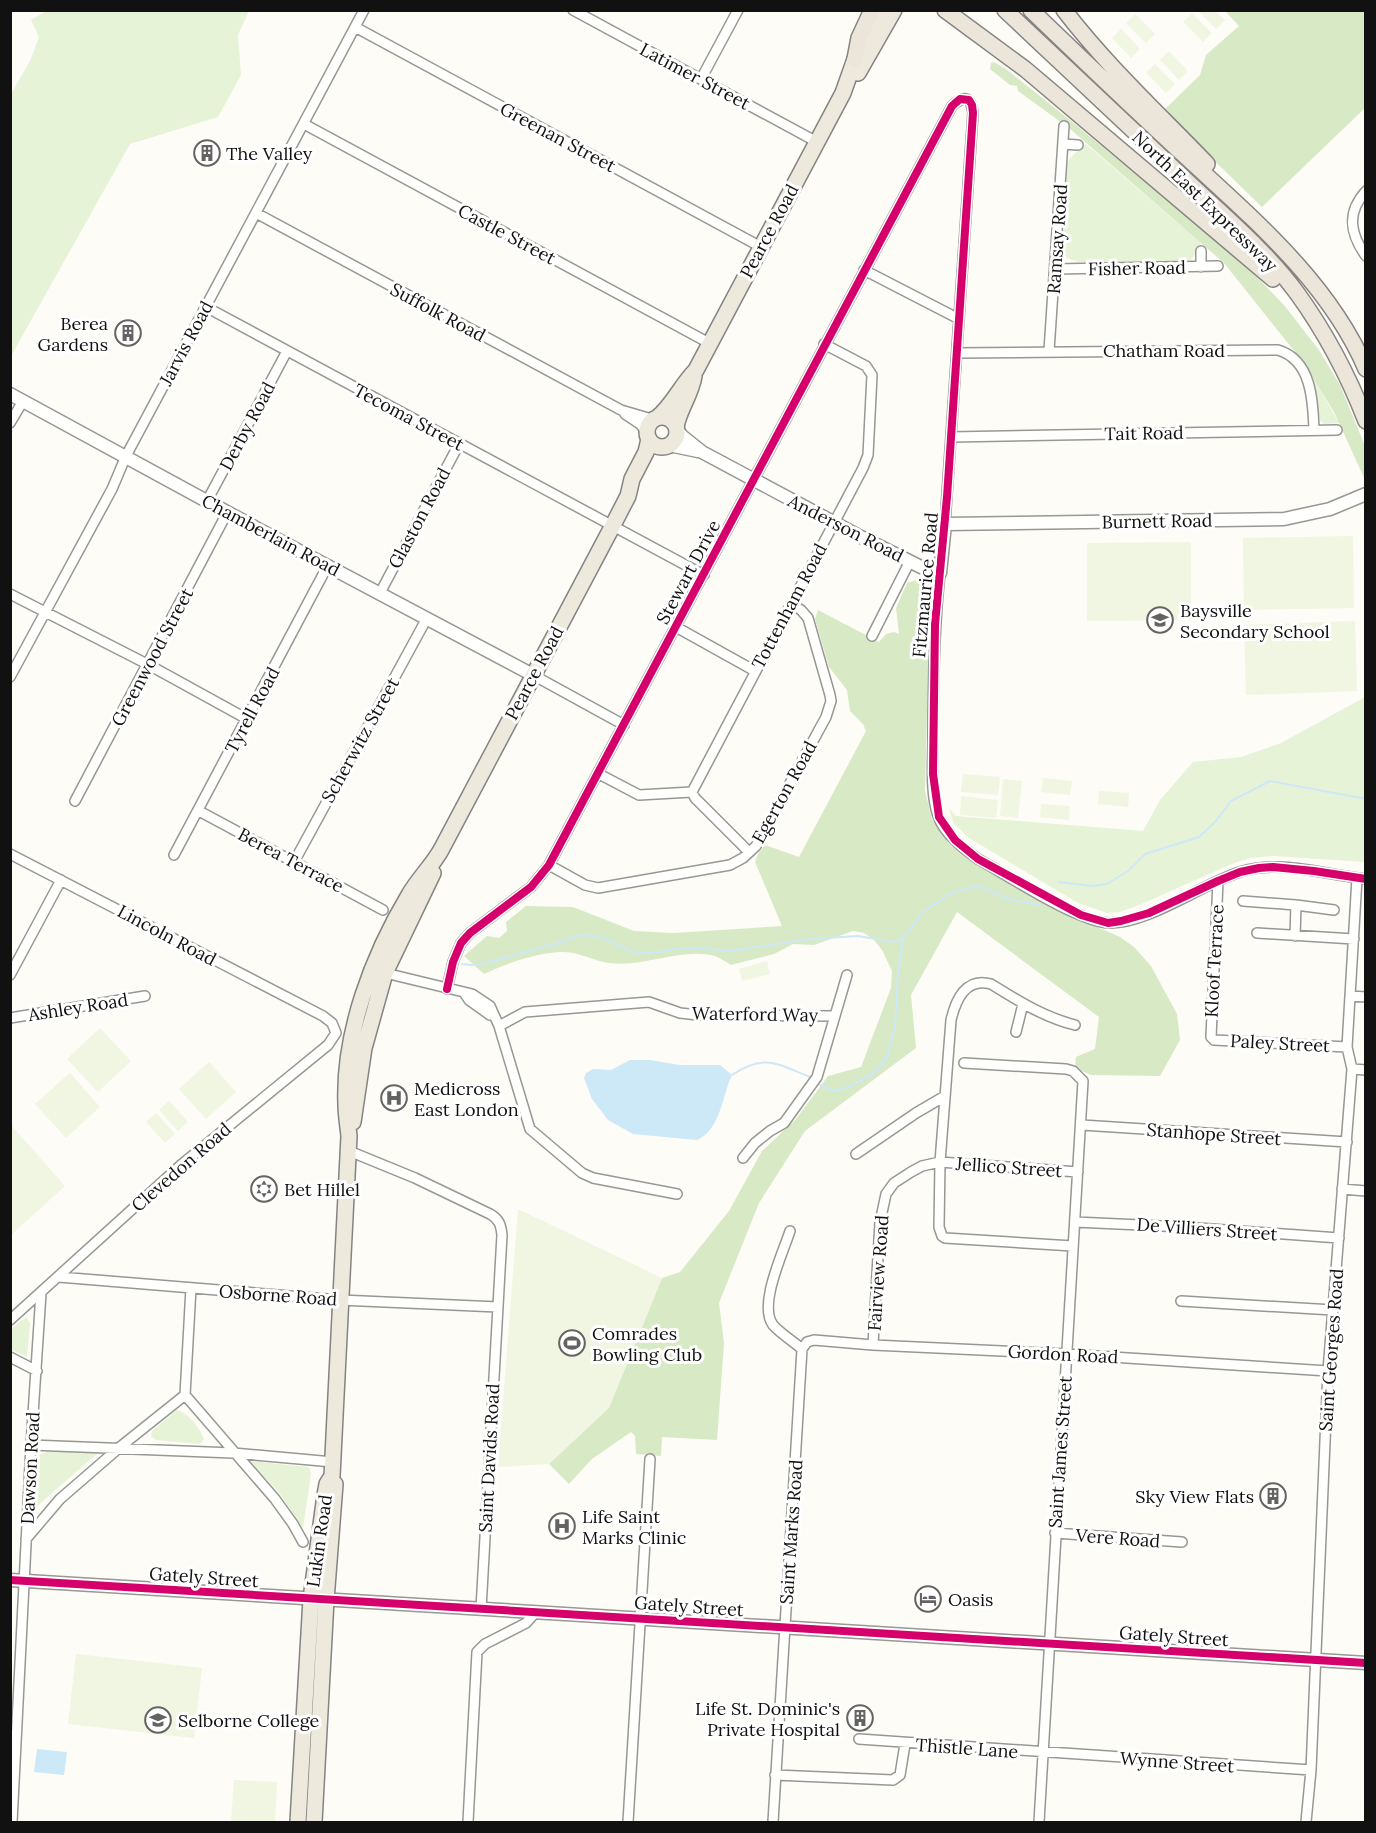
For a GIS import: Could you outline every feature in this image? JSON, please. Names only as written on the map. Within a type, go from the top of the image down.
[{"type":"highway","points":[[855,59],[859,38],[872,10]]},
{"type":"highway","points":[[945,10],[1025,69],[1263,269],[1309,311]]},
{"type":"highway","name":"North East Expressway","points":[[1005,10],[1266,258],[1297,293],[1341,363],[1365,421]]},
{"type":"highway","name":"North East Expressway","points":[[1031,10],[1296,263],[1341,323],[1365,369]]},
{"type":"highway","points":[[1064,10],[1128,85],[1245,202],[1252,219]]},
{"type":"main road","name":"Pearce Road","points":[[628,496],[641,484],[653,460],[675,439],[680,411],[693,387],[696,370],[843,93],[855,59],[880,10]]},
{"type":"main road","name":"Pearce Road","points":[[843,93],[863,66],[894,10]]},
{"type":"main road","name":"Pearce Road","points":[[367,1008],[378,971],[394,951],[432,876],[441,850],[628,496],[632,479],[646,452],[649,425],[665,412],[682,384],[696,370]]},
{"type":"main road","points":[[656,419],[669,419],[676,428]]},
{"type":"main road","points":[[648,436],[657,446],[667,446]]},
{"type":"main road","name":"Lukin Road","points":[[298,1822],[310,1599],[325,1495],[332,1469],[349,1144],[357,1104],[367,1008]]},
{"type":"main road","name":"Lukin Road","points":[[314,1822],[326,1600],[335,1491],[332,1469]]},
{"type":"street","name":"Jarvis Road","points":[[10,676],[112,489],[126,456],[364,10]]},
{"type":"street","name":"Latimer Street","points":[[573,10],[817,142]]},
{"type":"street","points":[[701,79],[738,10]]},
{"type":"street","name":"Greenan Street","points":[[355,27],[761,247]]},
{"type":"street","name":"Fitzmaurice Road","points":[[931,146],[952,106],[960,99],[969,100],[973,113],[945,524],[934,634],[933,774],[939,817],[955,840],[978,859],[1081,915],[1108,922],[1121,921],[1149,913],[1240,872],[1273,867],[1361,879]]},
{"type":"street","name":"Castle Street","points":[[304,124],[710,343]]},
{"type":"street","name":"Ramsay Road","points":[[1049,351],[1064,126]]},
{"type":"street","points":[[1063,144],[1078,145]]},
{"type":"street","name":"Stewart Drive","points":[[447,989],[453,962],[461,943],[470,933],[531,887],[549,865],[931,146]]},
{"type":"street","points":[[1365,191],[1359,198],[1351,224],[1353,235],[1365,256]]},
{"type":"street","name":"Suffolk Road","points":[[256,213],[621,410],[643,427],[648,436]]},
{"type":"street","points":[[1201,251],[1202,267]]},
{"type":"street","name":"Fisher Road","points":[[1055,269],[1218,266]]},
{"type":"street","points":[[864,270],[959,319]]},
{"type":"street","name":"Tecoma Street","points":[[206,308],[704,575]]},
{"type":"street","name":"Tottenham Road","points":[[692,792],[868,455],[872,375],[866,366],[824,344]]},
{"type":"street","name":"Chatham Road","points":[[957,353],[1278,350],[1288,354],[1311,386],[1314,430]]},
{"type":"street","name":"Derby Road","points":[[207,501],[287,351]]},
{"type":"street","name":"Chamberlain Road","points":[[10,394],[533,675]]},
{"type":"street","points":[[10,423],[23,401]]},
{"type":"street","name":"Suffolk Road","points":[[621,410],[656,419]]},
{"type":"street","points":[[676,428],[682,436],[702,452]]},
{"type":"street","name":"Tait Road","points":[[951,437],[1337,429]]},
{"type":"street","name":"Glaston Road","points":[[380,593],[459,444]]},
{"type":"street","points":[[667,446],[702,452]]},
{"type":"street","name":"Anderson Road","points":[[702,452],[833,522],[910,561],[940,573]]},
{"type":"street","name":"Burnett Road","points":[[945,524],[1284,519],[1317,513],[1365,494]]},
{"type":"street","name":"Greenwood Street","points":[[75,801],[228,513]]},
{"type":"street","points":[[872,636],[910,561]]},
{"type":"street","name":"Tyrell Road","points":[[174,855],[328,565]]},
{"type":"street","points":[[10,594],[248,719]]},
{"type":"street","name":"Egerton Road","points":[[549,865],[585,885],[598,888],[730,865],[749,852],[763,834],[826,717],[831,701],[807,618],[801,610],[791,604]]},
{"type":"street","name":"Scherwitz Street","points":[[294,862],[427,618]]},
{"type":"street","points":[[676,627],[755,671]]},
{"type":"street","points":[[533,675],[624,725]]},
{"type":"street","points":[[599,774],[639,795],[692,792],[695,798],[749,852]]},
{"type":"street","name":"Berea Terrace","points":[[199,811],[383,910]]},
{"type":"street","name":"Lincoln Road","points":[[10,854],[323,1016]]},
{"type":"street","name":"Saint Georges Road","points":[[1306,1822],[1311,1770],[1328,1371],[1352,1069],[1347,1047],[1354,939],[1361,879]]},
{"type":"street","points":[[10,975],[61,880]]},
{"type":"street","name":"Kloof Terrace","points":[[1214,1040],[1210,1033],[1218,881]]},
{"type":"street","points":[[1243,901],[1334,910]]},
{"type":"street","points":[[1295,936],[1296,905]]},
{"type":"street","points":[[1257,933],[1354,939]]},
{"type":"street","points":[[378,971],[472,994],[483,999],[492,1009],[499,1024],[530,1129],[535,1135],[590,1177],[677,1194]]},
{"type":"street","points":[[743,1158],[755,1143],[784,1123],[817,1077],[847,975]]},
{"type":"street","points":[[1073,1246],[945,1238],[939,1227],[940,1162],[951,1020],[953,1009],[967,988],[974,982],[982,981],[991,984],[1057,1021],[1075,1024]]},
{"type":"street","name":"Ashley Road","points":[[10,1018],[145,996]]},
{"type":"street","points":[[1350,996],[1365,997]]},
{"type":"street","name":"Waterford Way","points":[[499,1024],[525,1012],[649,1002],[698,1015],[835,1016]]},
{"type":"street","points":[[1016,1032],[1023,1004]]},
{"type":"street","name":"Clevedon Road","points":[[10,1320],[181,1165],[328,1045],[334,1038],[336,1028],[323,1016]]},
{"type":"street","name":"Paley Street","points":[[1214,1040],[1347,1047]]},
{"type":"street","name":"Saint James Street","points":[[964,1064],[1066,1069],[1078,1075],[1083,1081],[1039,1822]]},
{"type":"street","points":[[1352,1069],[1365,1070]]},
{"type":"street","points":[[856,1154],[945,1096]]},
{"type":"street","name":"Stanhope Street","points":[[1082,1125],[1347,1142]]},
{"type":"street","name":"Saint Davids Road","points":[[349,1144],[490,1214],[498,1220],[501,1226],[481,1609]]},
{"type":"street","name":"Jellico Street","points":[[940,1162],[1078,1172]]},
{"type":"street","name":"Fairview Road","points":[[873,1345],[880,1222],[886,1194],[894,1183],[911,1172],[922,1166],[940,1162]]},
{"type":"street","points":[[1342,1189],[1365,1191]]},
{"type":"street","name":"De Villiers Street","points":[[1075,1221],[1339,1238]]},
{"type":"street","points":[[790,1231],[769,1296],[768,1312],[773,1325],[802,1349]]},
{"type":"street","name":"Osborne Road","points":[[58,1277],[340,1300],[498,1307]]},
{"type":"street","points":[[191,1288],[184,1395],[275,1498],[303,1542]]},
{"type":"street","name":"Dawson Road","points":[[12,1822],[41,1293]]},
{"type":"street","points":[[1181,1301],[1333,1310]]},
{"type":"street","name":"Gordon Road","points":[[802,1349],[807,1342],[814,1340],[873,1345],[1066,1353],[1328,1371]]},
{"type":"street","name":"Saint Marks Road","points":[[773,1822],[802,1349]]},
{"type":"street","points":[[10,1357],[37,1371]]},
{"type":"street","points":[[26,1539],[60,1498],[184,1395]]},
{"type":"street","points":[[31,1444],[233,1453],[332,1469]]},
{"type":"street","points":[[628,1822],[650,1459]]},
{"type":"street","name":"Vere Road","points":[[1055,1533],[1182,1542]]},
{"type":"street","name":"Gately Street","points":[[10,1580],[1365,1663]]},
{"type":"street","points":[[468,1822],[477,1652],[485,1644],[526,1623],[536,1612]]},
{"type":"street","points":[[859,1739],[905,1744]]},
{"type":"street","name":"Thistle Lane","points":[[775,1774],[893,1780],[900,1775],[903,1769],[905,1744],[1043,1753]]},
{"type":"street","name":"Wynne Street","points":[[1043,1753],[1311,1770]]},
{"type":"green space","points":[[48,10],[249,11],[238,35],[241,75],[218,117],[130,144],[11,356],[11,94],[30,61],[39,37],[31,20]]},
{"type":"green space","points":[[1198,11],[1215,11],[1225,20],[1216,29]]},
{"type":"green space","points":[[1225,11],[1365,11],[1365,108],[1262,207],[1163,111],[1200,75],[1206,55],[1239,26]]},
{"type":"green space","points":[[1192,13],[1212,33],[1203,42],[1183,22]]},
{"type":"green space","points":[[1135,14],[1155,34],[1146,43],[1126,23]]},
{"type":"green space","points":[[1121,29],[1140,49],[1131,58],[1112,38]]},
{"type":"green space","points":[[1169,51],[1188,71],[1179,80],[1160,60]]},
{"type":"green space","points":[[994,62],[1070,120],[1225,248],[1284,305],[1319,350],[1340,385],[1365,446],[1365,480],[1334,412],[1303,362],[1224,263],[1069,128],[1018,91],[1017,86],[1010,85],[990,69],[991,63]]},
{"type":"green space","points":[[1155,64],[1175,84],[1166,93],[1146,73]]},
{"type":"green space","points":[[1086,144],[1201,243],[1192,259],[1174,264],[1079,262],[1067,258],[1061,250],[1066,168],[1072,156]]},
{"type":"green space","points":[[1312,376],[1339,423],[1324,424],[1320,420]]},
{"type":"green space","points":[[1353,536],[1354,608],[1244,610],[1243,538]]},
{"type":"green space","points":[[1191,542],[1191,620],[1087,621],[1087,543]]},
{"type":"green space","points":[[916,580],[927,584],[930,594],[925,791],[932,819],[949,844],[982,868],[1056,909],[1120,937],[1134,947],[1151,966],[1177,1014],[1180,1040],[1160,1076],[1091,1075],[1075,1068],[1076,1057],[1095,1049],[1099,1017],[957,912],[911,995],[916,1048],[805,1131],[759,1203],[719,1303],[724,1343],[717,1440],[662,1437],[661,1456],[636,1454],[635,1436],[631,1432],[592,1459],[569,1484],[549,1464],[609,1407],[662,1278],[680,1272],[729,1211],[762,1151],[796,1119],[828,1076],[861,1067],[891,988],[892,971],[882,950],[874,940],[864,933],[853,931],[814,945],[793,944],[774,954],[731,965],[715,956],[702,954],[622,964],[559,952],[521,960],[484,974],[464,956],[487,936],[499,938],[507,931],[506,922],[526,906],[573,907],[634,931],[673,933],[782,926],[755,862],[758,854],[765,845],[799,857],[866,731],[863,724],[850,711],[847,690],[829,667],[815,619],[818,610],[879,642],[886,634],[894,632],[899,634],[896,608],[907,583]]},
{"type":"green space","points":[[1355,621],[1357,691],[1246,695],[1244,625]]},
{"type":"green space","points":[[1365,697],[1365,862],[1273,856],[1251,858],[1234,863],[1137,906],[1120,912],[1107,913],[1078,903],[969,838],[954,824],[949,809],[956,816],[1143,831],[1160,800],[1193,762],[1241,757],[1281,743]]},
{"type":"green space","points":[[963,774],[1000,777],[998,795],[961,792]]},
{"type":"green space","points":[[1043,778],[1072,781],[1070,795],[1041,792]]},
{"type":"green space","points":[[1003,779],[1022,781],[1018,818],[1000,816]]},
{"type":"green space","points":[[1099,791],[1129,793],[1128,807],[1098,804]]},
{"type":"green space","points":[[961,796],[998,800],[996,818],[960,815]]},
{"type":"green space","points":[[1041,804],[1070,806],[1069,820],[1040,817]]},
{"type":"green space","points":[[767,961],[770,974],[742,981],[739,969]]},
{"type":"green space","points":[[100,1028],[131,1061],[98,1092],[67,1059]]},
{"type":"green space","points":[[209,1062],[236,1092],[206,1119],[179,1089]]},
{"type":"green space","points":[[70,1073],[100,1107],[66,1138],[35,1104]]},
{"type":"green space","points":[[169,1101],[188,1122],[178,1131],[159,1110]]},
{"type":"green space","points":[[156,1113],[175,1134],[165,1143],[146,1122]]},
{"type":"green space","points":[[11,1125],[65,1186],[10,1235]]},
{"type":"green space","name":"Comrades Bowling Club","points":[[518,1209],[662,1278],[609,1408],[549,1464],[498,1467]]},
{"type":"green space","points":[[26,1317],[30,1323],[27,1357],[10,1349],[11,1329]]},
{"type":"green space","points":[[177,1410],[189,1417],[200,1431],[204,1439],[200,1444],[156,1440],[151,1436],[152,1431]]},
{"type":"green space","points":[[98,1451],[36,1507],[38,1455],[47,1452]]},
{"type":"green space","points":[[249,1461],[309,1467],[311,1474],[303,1528],[278,1491]]},
{"type":"green space","points":[[76,1654],[202,1668],[194,1738],[68,1724]]},
{"type":"green space","points":[[234,1780],[277,1782],[275,1822],[231,1822]]},
{"type":"water","points":[[630,1060],[650,1060],[680,1065],[720,1065],[732,1075],[716,1120],[705,1135],[697,1140],[633,1134],[608,1120],[592,1099],[584,1078],[586,1073],[593,1069],[611,1070]]},
{"type":"water","points":[[37,1749],[67,1752],[64,1775],[34,1772]]},
{"type":"waterway","points":[[1059,882],[1092,886],[1107,884],[1128,871],[1145,854],[1199,837],[1216,821],[1231,801],[1270,781],[1366,799]]},
{"type":"waterway","points":[[820,1085],[834,1091],[848,1087],[871,1075],[886,1060],[895,1027],[903,938],[923,912],[953,892],[979,886],[1012,900],[1041,905]]},
{"type":"waterway","points":[[462,964],[486,963],[580,935],[599,937],[634,952],[652,953],[702,948],[729,951],[810,939],[858,936],[894,942],[903,938]]},
{"type":"waterway","points":[[732,1075],[753,1064],[771,1063],[810,1077]]},
{"type":"cycle path","points":[[447,989],[453,962],[461,943],[470,933],[531,887],[549,865],[952,106],[960,99],[969,100],[973,113],[947,497],[935,624],[933,774],[939,817],[955,840],[978,859],[1081,915],[1108,923],[1149,913],[1218,881],[1240,872],[1259,868],[1314,871],[1366,879]]},
{"type":"cycle path","points":[[10,1580],[1366,1663]]},
{"type":"place","name":"The Valley","points":[[207,153]]},
{"type":"place","name":"Berea Gardens","points":[[128,333]]},
{"type":"place","name":"Baysville Secondary School","points":[[1160,620]]},
{"type":"place","name":"Medicross East London","points":[[394,1098]]},
{"type":"place","name":"Bet Hillel","points":[[264,1189]]},
{"type":"place","name":"Comrades Bowling Club","points":[[572,1343]]},
{"type":"place","name":"Sky View Flats","points":[[1273,1496]]},
{"type":"place","name":"Life Saint Marks Clinic","points":[[562,1526]]},
{"type":"place","name":"Oasis","points":[[928,1599]]},
{"type":"place","name":"Life St. Dominic's Private Hospital","points":[[860,1718]]},
{"type":"place","name":"Selborne College","points":[[158,1720]]}]
